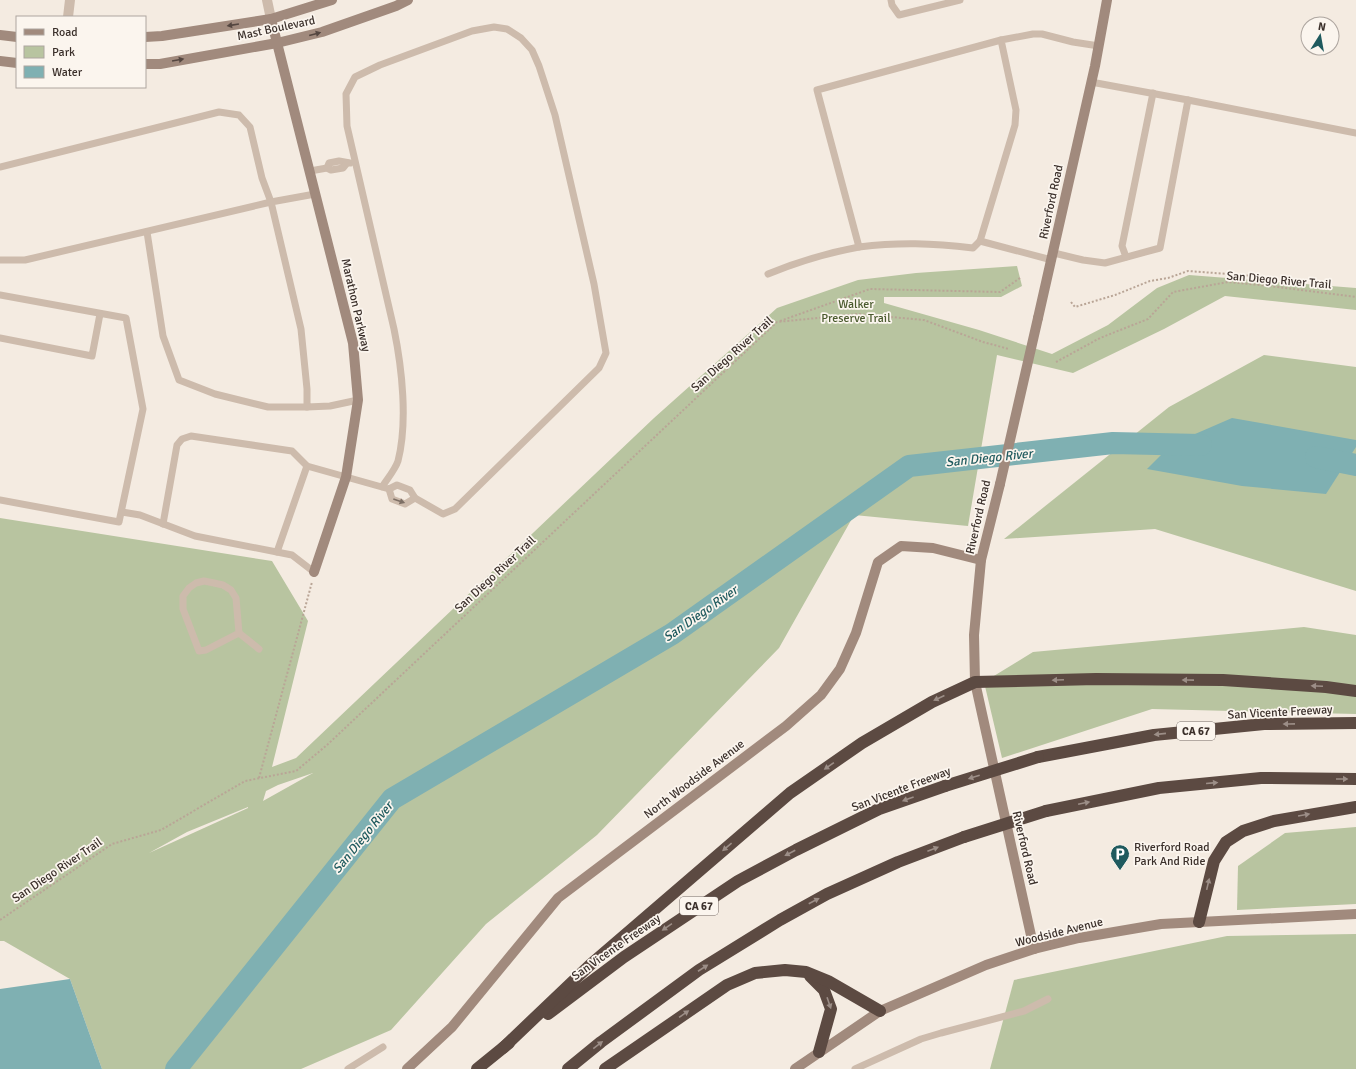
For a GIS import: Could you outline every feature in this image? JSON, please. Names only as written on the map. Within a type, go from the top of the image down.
[{"type":"highway","points":[[503,1048],[590,965],[790,793],[862,743],[932,702],[975,682],[1096,678],[1223,680],[1326,687],[1356,691]]},
{"type":"highway","name":"San Vicente Freeway","points":[[477,1069],[624,957],[738,881],[796,850],[879,810],[945,786],[1038,757],[1154,735],[1264,724],[1356,723]]},
{"type":"highway","points":[[568,1069],[601,1042],[699,970],[780,920],[828,894],[898,862],[964,837],[1046,811],[1159,788],[1261,778],[1356,778]]},
{"type":"highway","points":[[1199,922],[1214,861],[1226,842],[1243,831],[1274,821],[1343,808],[1356,808]]},
{"type":"highway","points":[[605,1069],[727,984],[756,973],[785,970],[806,972],[828,981],[880,1011]]},
{"type":"highway","points":[[806,972],[824,990],[831,1009],[819,1052]]},
{"type":"street","points":[[68,16],[70,0]]},
{"type":"street","points":[[267,0],[271,19]]},
{"type":"street","name":"Mast Boulevard","points":[[146,37],[170,35],[271,19],[332,0]]},
{"type":"street","name":"Mast Boulevard","points":[[146,64],[160,64],[277,44],[322,32],[396,6],[408,0]]},
{"type":"street","name":"Riverford Road","points":[[1034,949],[975,682],[974,635],[981,560],[1053,256],[1099,46],[1107,0]]},
{"type":"street","name":"Marathon Parkway","points":[[271,19],[353,343],[358,400],[346,477],[314,572]]},
{"type":"street","points":[[0,35],[16,37]]},
{"type":"street","points":[[0,61],[16,63]]},
{"type":"street","name":"North Woodside Avenue","points":[[407,1069],[452,1027],[558,898],[786,726],[821,695],[840,669],[856,633],[878,562],[901,546],[933,548],[981,560]]},
{"type":"street","name":"Woodside Avenue","points":[[795,1069],[880,1011],[986,965],[1034,949],[1079,938],[1160,924],[1356,914]]},
{"type":"lane","points":[[891,0],[892,5],[899,15],[960,0]]},
{"type":"lane","points":[[163,524],[177,445],[182,439],[191,436],[292,450],[307,466],[385,488],[396,485],[410,490],[415,498],[443,514],[455,509],[599,368],[606,353],[604,338],[594,284],[555,115],[539,66],[532,50],[521,38],[507,29],[494,27],[472,31],[380,65],[355,78],[346,94],[347,126],[400,359],[402,435],[397,462],[385,488]]},
{"type":"lane","points":[[859,247],[817,90],[1001,40],[1033,34],[1042,34],[1073,42],[1099,46]]},
{"type":"lane","points":[[768,274],[823,254],[859,247],[929,243],[973,248],[980,241],[1015,125],[1016,116],[1001,40]]},
{"type":"lane","points":[[1091,82],[1356,133]]},
{"type":"lane","points":[[1126,257],[1122,246],[1153,93]]},
{"type":"lane","points":[[980,241],[1053,256],[1105,264],[1160,248],[1188,100]]},
{"type":"lane","points":[[0,167],[219,112],[239,115],[250,127],[262,178],[271,202],[301,329],[307,390],[307,407]]},
{"type":"lane","points":[[310,171],[327,168],[331,170],[343,168],[347,163],[355,162]]},
{"type":"lane","points":[[0,260],[25,260],[271,202],[315,194]]},
{"type":"lane","points":[[147,232],[163,336],[179,380],[215,394],[268,407],[330,406],[358,400]]},
{"type":"lane","points":[[0,295],[126,318],[143,409],[119,522],[0,500]]},
{"type":"lane","points":[[0,338],[92,356],[100,314]]},
{"type":"lane","points":[[277,552],[307,466]]},
{"type":"lane","points":[[385,488],[392,499],[405,504],[415,498]]},
{"type":"lane","points":[[122,512],[140,515],[195,536],[292,555],[314,572]]},
{"type":"lane","points":[[239,633],[206,650],[199,651],[183,609],[183,596],[189,588],[196,583],[204,581],[223,586],[231,590],[236,598],[239,633],[259,649]]},
{"type":"lane","points":[[855,1069],[921,1040],[941,1033],[1024,1011],[1048,999]]},
{"type":"lane","points":[[348,1069],[383,1047]]},
{"type":"path","points":[[1071,302],[1075,307],[1115,295],[1150,281],[1168,278],[1188,271],[1254,276],[1275,286]]},
{"type":"path","points":[[777,322],[870,289],[1000,292],[1020,278]]},
{"type":"path","name":"San Diego River Trail","points":[[1056,362],[1100,338],[1148,319],[1173,292],[1228,282],[1275,286],[1356,297]]},
{"type":"path","name":"San Diego River Trail","points":[[0,920],[112,844],[161,830],[245,781],[296,771],[327,745],[777,322],[858,314],[924,320],[983,342],[1009,349]]},
{"type":"path","points":[[259,778],[314,572]]},
{"type":"green space","name":"Walker Preserve Trail","points":[[1017,266],[1022,286],[1001,297],[884,297],[884,303],[979,330],[1052,354],[1108,325],[1157,288],[1189,275],[1356,288],[1356,310],[1225,296],[1164,329],[1073,373],[997,355],[968,526],[854,515],[779,648],[597,835],[486,924],[391,1030],[301,1069],[102,1069],[70,979],[4,941],[0,941],[0,518],[272,561],[308,621],[272,767],[296,758],[654,418],[777,308],[858,280],[916,273]],"holes":[[[313,773],[263,801],[266,791],[278,785]],[[248,808],[149,853],[187,832]]]},
{"type":"green space","points":[[1264,355],[1356,367],[1356,591],[1155,529],[1004,539],[1169,407]]},
{"type":"green space","points":[[1304,627],[1356,635],[1356,714],[1152,709],[1002,758],[984,682],[1033,652]]},
{"type":"green space","points":[[1356,827],[1356,904],[1237,910],[1238,866],[1285,833]]},
{"type":"green space","points":[[1356,934],[1356,1069],[990,1069],[1014,980],[1227,936]]},
{"type":"water","points":[[1232,418],[1356,440],[1356,447],[1326,494],[1242,486],[1147,469],[1172,444]]},
{"type":"water","points":[[70,979],[102,1069],[0,1069],[0,989]]},
{"type":"waterway","name":"San Diego River","points":[[176,1069],[392,799],[672,634],[909,466],[1113,443],[1201,445]]},
{"type":"waterway","name":"San Diego River","points":[[1316,457],[1356,465]]},
{"type":"place","name":"Riverford Road Park And Ride","points":[[1120,871]]}]
